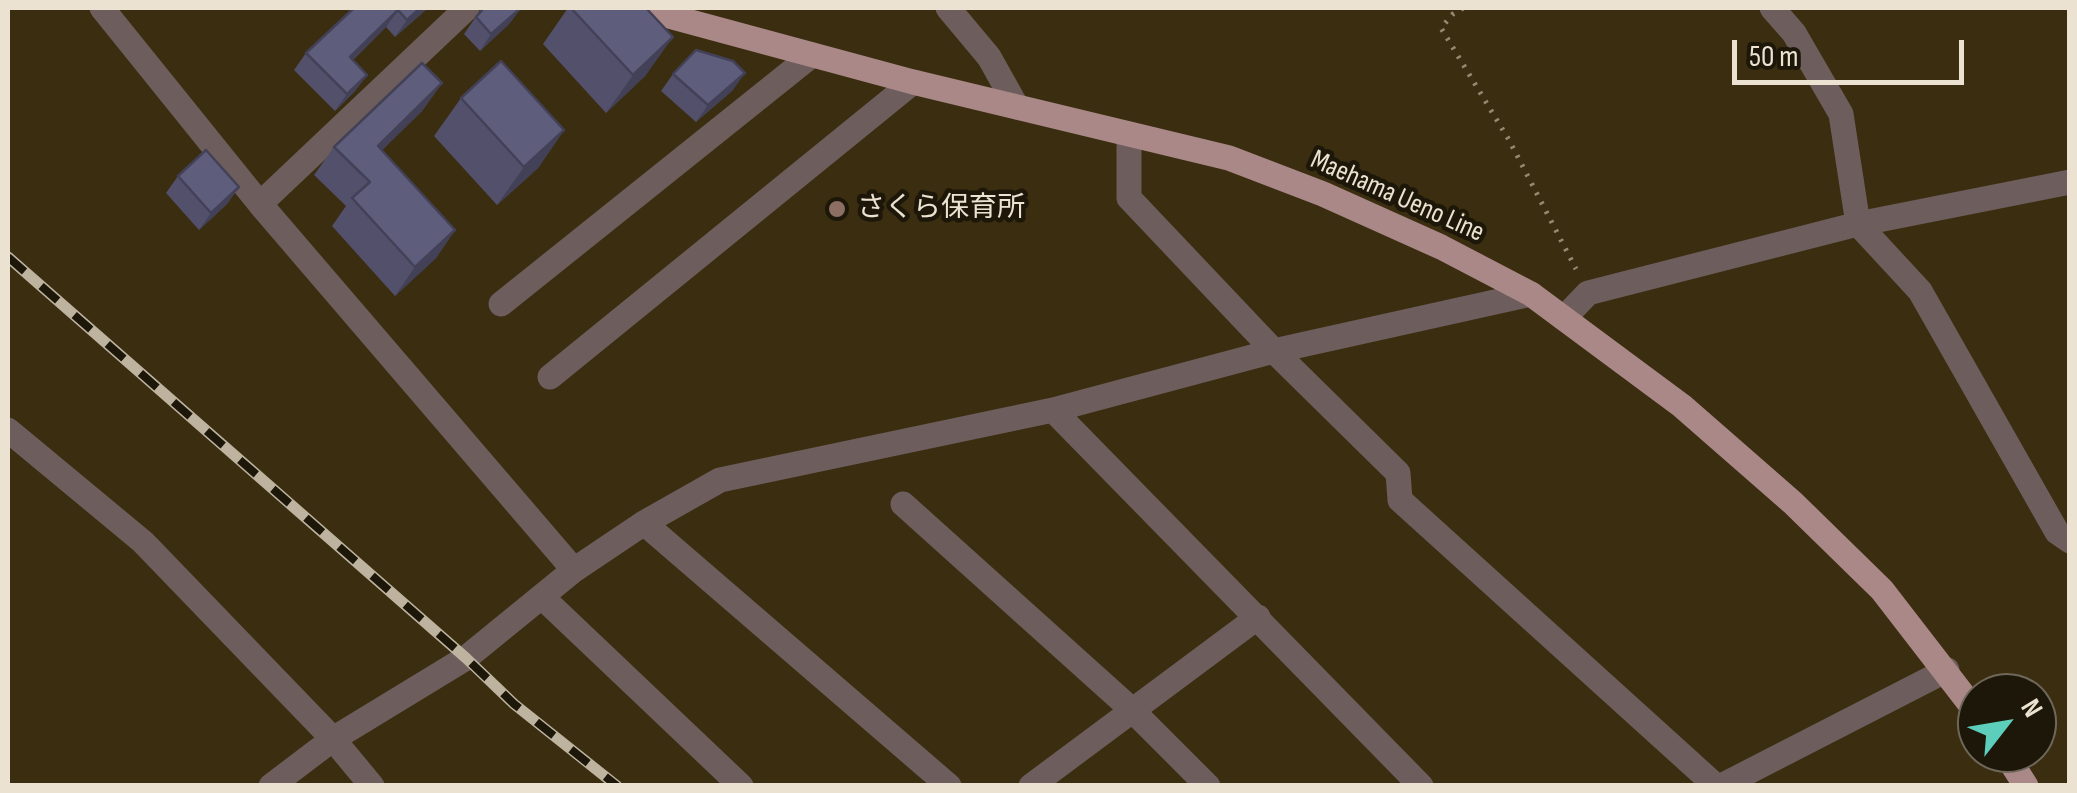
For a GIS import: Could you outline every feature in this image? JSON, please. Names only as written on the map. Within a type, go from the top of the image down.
[{"type":"main road","name":"Maehama Ueno Line","points":[[642,8],[913,82],[1229,158],[1323,194],[1441,247],[1531,294],[1682,406],[1793,503],[1882,590],[1957,684]]},
{"type":"street","points":[[102,8],[260,204],[574,570]]},
{"type":"street","points":[[260,204],[466,8]]},
{"type":"street","points":[[1772,8],[1794,33],[1841,114],[1858,224],[1920,291],[2057,532],[2070,541]]},
{"type":"street","points":[[961,12],[1017,107]]},
{"type":"street","points":[[501,304],[812,55]]},
{"type":"street","points":[[550,377],[913,82]]},
{"type":"street","points":[[1129,134],[1129,198],[1398,474],[1400,500],[1718,786],[1947,670]]},
{"type":"street","points":[[1564,318],[1588,294],[1858,224],[2070,182]]},
{"type":"street","points":[[271,786],[333,739],[466,658],[574,570],[644,523],[720,480],[1053,410],[1274,351],[1531,294]]},
{"type":"street","points":[[1053,410],[1420,786]]},
{"type":"street","points":[[8,430],[143,542],[333,739],[372,786]]},
{"type":"street","points":[[903,504],[1131,708],[1208,786]]},
{"type":"street","points":[[644,523],[948,786]]},
{"type":"street","points":[[543,598],[742,786]]},
{"type":"street","points":[[1032,786],[1258,616]]},
{"type":"path","points":[[1463,8],[1441,28],[1510,140],[1588,294]]},
{"type":"building","points":[[354,8],[420,8],[407,20],[398,10],[350,57],[367,75],[347,94],[306,53]]},
{"type":"building","points":[[484,8],[521,8],[491,34],[476,17]]},
{"type":"building","points":[[571,8],[646,8],[673,37],[633,75]]},
{"type":"building","points":[[696,50],[733,61],[745,73],[708,105],[673,74]]},
{"type":"building","points":[[501,61],[564,130],[524,167],[461,98]]},
{"type":"building","points":[[422,63],[442,83],[378,146],[455,230],[415,267],[352,198],[370,182],[334,147]]},
{"type":"building","points":[[206,150],[239,187],[211,213],[178,176]]},
{"type":"railway","points":[[8,257],[514,704],[617,786]]},
{"type":"place","name":"さくら保育所","points":[[837,209]]}]
